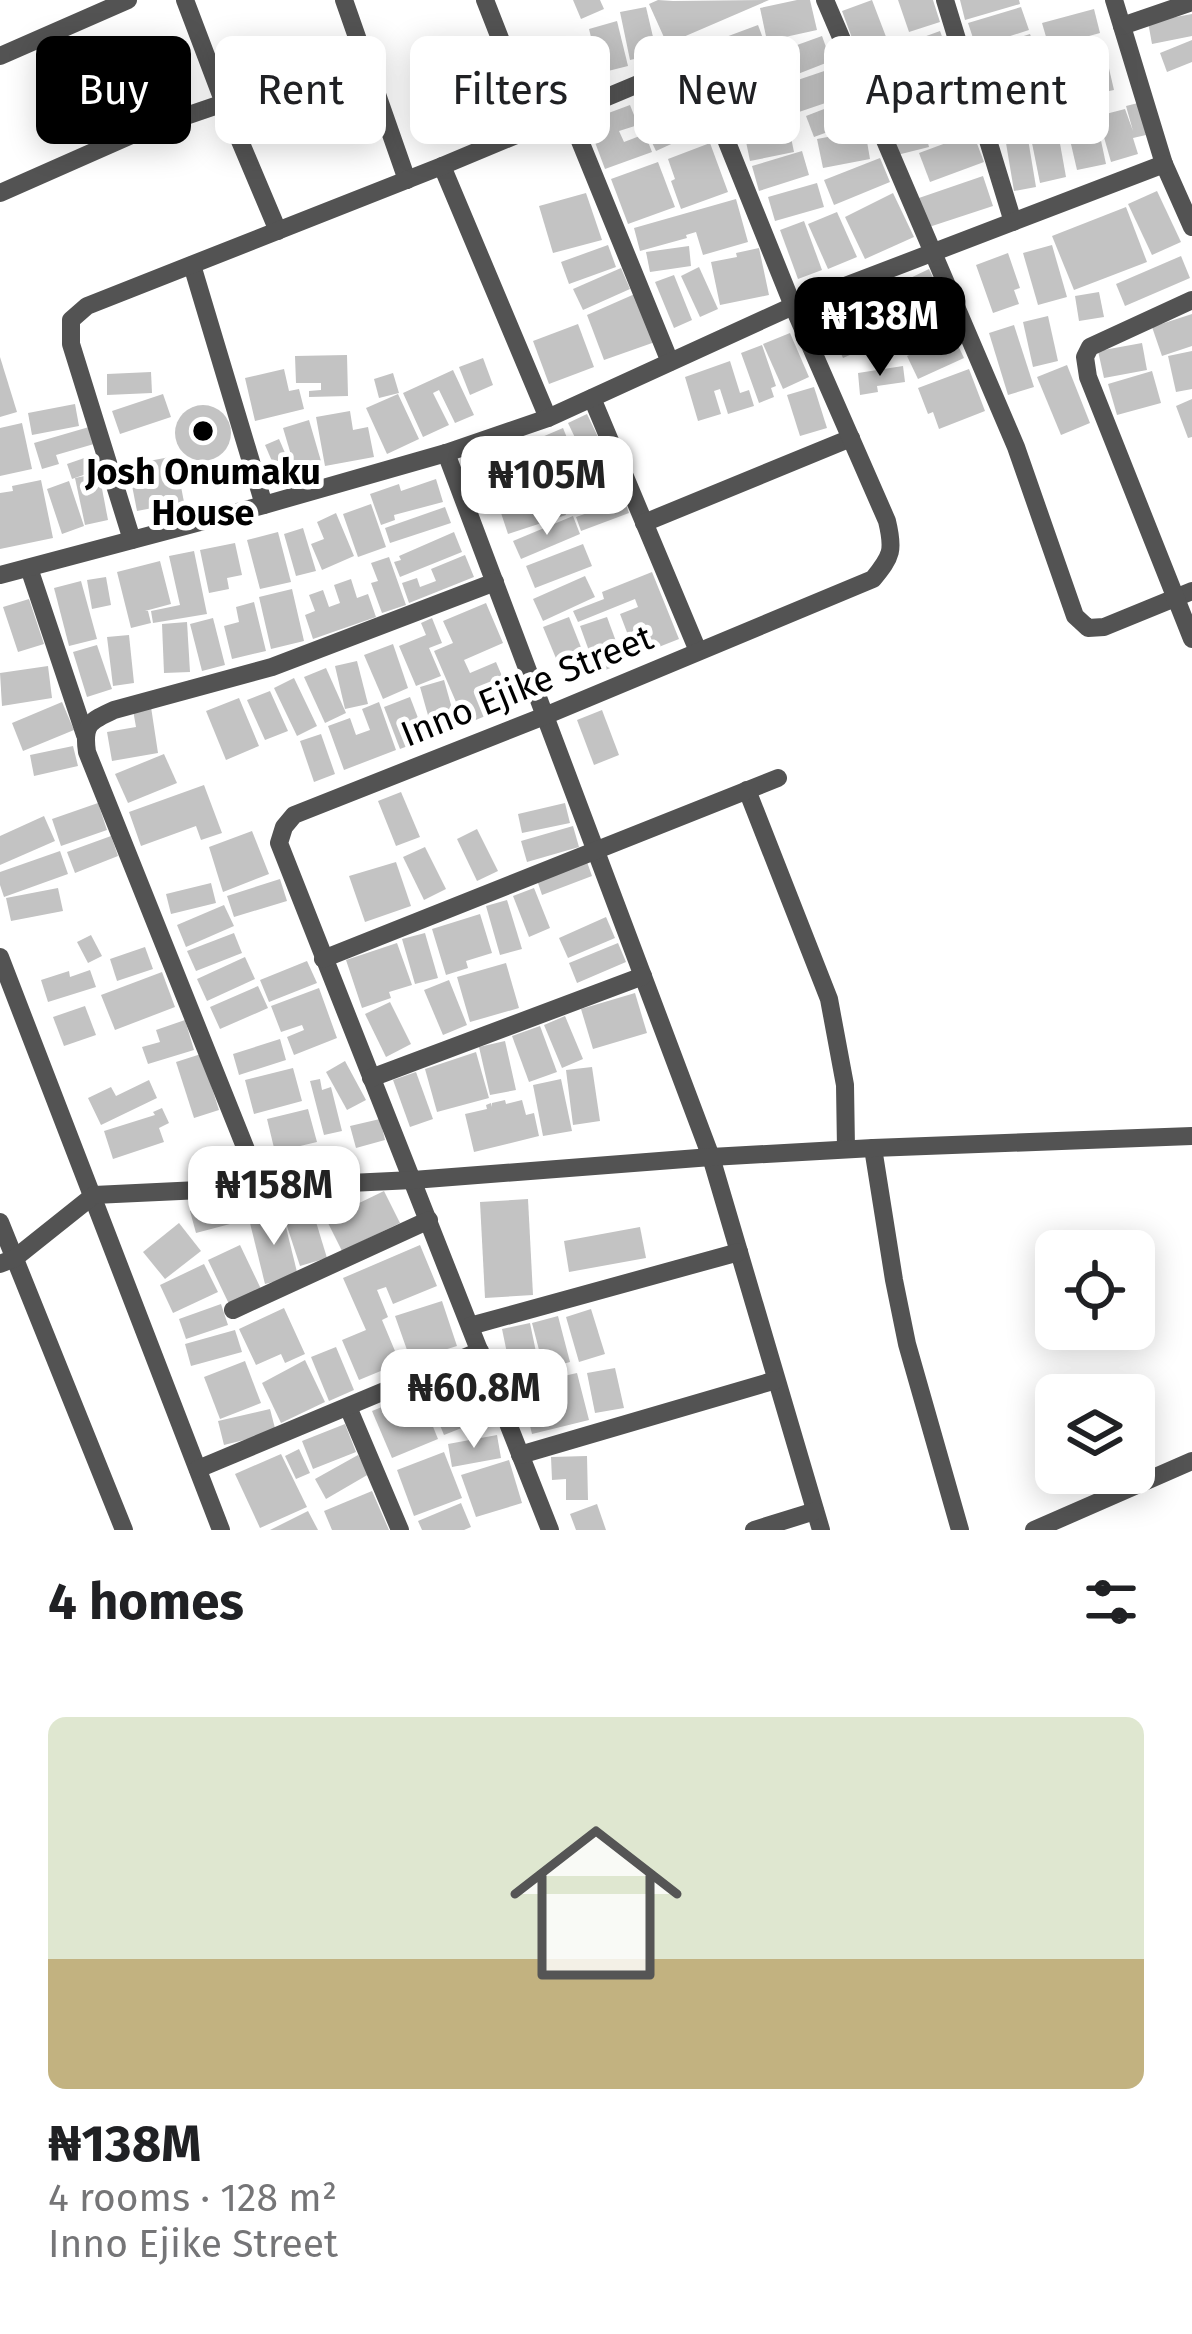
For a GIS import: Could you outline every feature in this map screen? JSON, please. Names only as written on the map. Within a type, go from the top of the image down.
[{"type":"street","points":[[0,56],[128,0]]},
{"type":"street","points":[[185,0],[215,79]]},
{"type":"street","points":[[344,0],[407,180]]},
{"type":"street","points":[[485,0],[499,36]]},
{"type":"street","points":[[825,0],[1016,447],[1075,616],[1088,628],[1104,627],[1185,594]]},
{"type":"street","points":[[945,0],[1013,222]]},
{"type":"street","points":[[1114,0],[1164,164],[1192,227]]},
{"type":"street","points":[[1122,26],[1192,2]]},
{"type":"street","name":"Inno Ejike Street","points":[[550,1530],[279,843],[294,815],[873,579],[890,558],[887,520],[702,80],[690,70],[674,70],[610,97]]},
{"type":"street","points":[[0,193],[136,134],[215,106]]},
{"type":"street","points":[[241,144],[278,231]]},
{"type":"street","name":"Inno Ejike Street","points":[[132,540],[71,344],[71,320],[87,306],[496,144]]},
{"type":"street","points":[[580,144],[670,362]]},
{"type":"street","points":[[0,575],[446,453],[548,418],[794,306],[1164,164]]},
{"type":"street","points":[[442,166],[548,418]]},
{"type":"street","points":[[192,265],[264,505]]},
{"type":"street","points":[[1192,300],[1090,347],[1085,357],[1088,377],[1185,594],[1192,639]]},
{"type":"street","points":[[592,398],[698,651]]},
{"type":"street","points":[[644,523],[851,438]]},
{"type":"street","points":[[446,453],[711,1157],[818,1521],[754,1530]]},
{"type":"street","points":[[29,568],[87,752],[261,1187]]},
{"type":"street","points":[[85,735],[93,720],[114,710],[272,667],[495,582]]},
{"type":"street","points":[[323,959],[778,778]]},
{"type":"street","points":[[747,790],[830,1000],[845,1085],[846,1149]]},
{"type":"street","points":[[0,957],[9,1005],[94,1195],[220,1530]]},
{"type":"street","points":[[371,1078],[644,976]]},
{"type":"street","points":[[7,1261],[94,1195],[413,1180],[846,1149],[1192,1136]]},
{"type":"street","points":[[873,1148],[907,1344],[960,1530]]},
{"type":"street","points":[[233,1310],[429,1220]]},
{"type":"street","points":[[0,1222],[7,1261],[124,1530]]},
{"type":"street","points":[[470,1326],[739,1252]]},
{"type":"street","points":[[198,1469],[480,1351]]},
{"type":"street","points":[[520,1455],[776,1380]]},
{"type":"street","points":[[348,1407],[400,1530]]},
{"type":"street","points":[[1034,1530],[1192,1461]]},
{"type":"building","points":[[573,0],[600,0],[604,9],[581,19]]},
{"type":"building","points":[[658,0],[769,0],[686,36],[663,36],[649,4]]},
{"type":"building","points":[[810,0],[817,30],[766,36],[760,8]]},
{"type":"building","points":[[872,0],[886,36],[851,36],[842,11]]},
{"type":"building","points":[[898,0],[933,0],[940,22],[909,32]]},
{"type":"building","points":[[960,0],[1019,0],[1020,4],[965,20]]},
{"type":"building","points":[[646,7],[653,36],[634,36],[634,59],[630,60],[620,12]]},
{"type":"building","points":[[1021,7],[1029,30],[1010,36],[972,36],[968,23]]},
{"type":"building","points":[[1094,9],[1100,33],[1046,36],[1042,23]]},
{"type":"building","points":[[1192,14],[1192,36],[1152,44],[1148,22]]},
{"type":"building","points":[[617,21],[628,66],[610,70],[610,36],[591,36],[589,29]]},
{"type":"building","points":[[758,25],[762,36],[728,36]]},
{"type":"building","points":[[822,36],[824,64],[800,73],[800,44]]},
{"type":"building","points":[[1192,40],[1192,62],[1167,72],[1160,53]]},
{"type":"building","points":[[824,71],[824,103],[800,112],[800,79]]},
{"type":"building","points":[[1138,103],[1146,135],[1133,138],[1138,154],[1111,162],[1106,144],[1109,113],[1125,109],[1133,131],[1126,106]]},
{"type":"building","points":[[630,105],[634,126],[619,131],[624,142],[634,138],[634,144],[649,144],[652,152],[605,169],[596,144],[610,144],[610,112]]},
{"type":"building","points":[[824,109],[824,133],[814,137],[806,116]]},
{"type":"building","points":[[824,138],[824,144],[867,144],[870,159],[823,168],[817,139]]},
{"type":"building","points":[[710,144],[728,192],[681,209],[668,159]]},
{"type":"building","points":[[746,144],[792,144],[794,152],[750,161]]},
{"type":"building","points":[[894,144],[928,144],[929,147],[897,155]]},
{"type":"building","points":[[943,144],[977,144],[984,162],[930,182],[919,153]]},
{"type":"building","points":[[1006,144],[1029,144],[1036,187],[1014,191]]},
{"type":"building","points":[[1032,144],[1060,144],[1066,177],[1040,183]]},
{"type":"building","points":[[1071,144],[1102,144],[1106,164],[1077,170]]},
{"type":"building","points":[[802,151],[809,175],[759,191],[752,166]]},
{"type":"building","points":[[880,158],[890,182],[834,205],[824,180]]},
{"type":"building","points":[[658,162],[675,207],[628,224],[611,179]]},
{"type":"building","points":[[983,176],[993,206],[926,228],[916,199]]},
{"type":"building","points":[[817,183],[824,207],[775,221],[768,197]]},
{"type":"building","points":[[1157,191],[1181,242],[1152,255],[1128,204]]},
{"type":"building","points":[[586,193],[602,240],[553,253],[539,206]]},
{"type":"building","points":[[893,193],[914,237],[865,259],[845,217]]},
{"type":"building","points":[[736,199],[748,242],[703,255],[696,232],[640,251],[634,228]]},
{"type":"building","points":[[1126,207],[1147,262],[1074,290],[1052,236]]},
{"type":"building","points":[[837,212],[857,257],[828,269],[808,224]]},
{"type":"building","points":[[804,221],[822,270],[798,279],[780,230]]},
{"type":"building","points":[[608,245],[616,267],[569,284],[561,262]]},
{"type":"building","points":[[1052,245],[1067,297],[1038,305],[1023,253]]},
{"type":"building","points":[[689,246],[691,266],[650,272],[646,252]]},
{"type":"building","points":[[759,248],[769,295],[720,305],[711,262]]},
{"type":"building","points":[[1008,253],[1020,288],[1014,290],[1019,304],[993,313],[976,265]]},
{"type":"building","points":[[1181,256],[1190,278],[1125,306],[1116,284]]},
{"type":"building","points":[[699,267],[718,309],[700,317],[681,276]]},
{"type":"building","points":[[621,268],[630,289],[583,310],[573,289]]},
{"type":"building","points":[[929,269],[952,318],[925,331],[902,282]]},
{"type":"building","points":[[674,275],[692,320],[674,328],[655,282]]},
{"type":"building","points":[[895,285],[922,346],[906,353],[897,334],[843,358],[824,318]]},
{"type":"building","points":[[1099,292],[1104,317],[1079,321],[1075,296]]},
{"type":"building","points":[[637,293],[655,342],[604,360],[587,315]]},
{"type":"building","points":[[1192,314],[1192,346],[1162,356],[1152,327]]},
{"type":"building","points":[[1048,316],[1058,361],[1033,367],[1023,322]]},
{"type":"building","points":[[578,324],[594,367],[549,384],[533,341]]},
{"type":"building","points":[[1014,325],[1034,387],[1008,395],[989,333]]},
{"type":"building","points":[[790,333],[809,377],[783,389],[763,344]]},
{"type":"building","points":[[953,335],[964,358],[918,379],[907,356]]},
{"type":"building","points":[[1142,343],[1147,370],[1104,378],[1098,351]]},
{"type":"building","points":[[762,345],[776,386],[771,388],[774,397],[759,403],[741,353]]},
{"type":"building","points":[[1192,351],[1192,389],[1176,392],[1168,356]]},
{"type":"building","points":[[347,355],[348,396],[309,397],[309,391],[321,390],[321,383],[296,383],[295,356]]},
{"type":"building","points":[[0,357],[17,412],[0,417]]},
{"type":"building","points":[[483,358],[493,385],[470,395],[459,367]]},
{"type":"building","points":[[730,361],[740,393],[749,390],[754,406],[728,414],[720,389],[714,391],[721,414],[698,421],[685,377]]},
{"type":"building","points":[[1067,365],[1090,423],[1061,435],[1037,377]]},
{"type":"building","points":[[903,366],[905,382],[877,386],[878,392],[860,395],[858,373]]},
{"type":"building","points":[[284,369],[289,391],[299,389],[304,409],[255,421],[245,378]]},
{"type":"building","points":[[969,369],[985,411],[939,429],[918,388]]},
{"type":"building","points":[[453,370],[474,415],[455,423],[439,390],[433,393],[449,425],[423,437],[403,393]]},
{"type":"building","points":[[1152,371],[1161,403],[1117,415],[1108,384]]},
{"type":"building","points":[[151,372],[152,393],[107,395],[107,374]]},
{"type":"building","points":[[393,373],[399,393],[379,398],[374,379]]},
{"type":"building","points":[[814,387],[827,428],[800,436],[787,395]]},
{"type":"building","points":[[163,394],[171,417],[120,434],[112,411]]},
{"type":"building","points":[[398,394],[419,439],[387,454],[366,408]]},
{"type":"building","points":[[1192,399],[1192,437],[1188,438],[1176,406]]},
{"type":"building","points":[[75,404],[79,426],[32,435],[28,413]]},
{"type":"building","name":"Josh Onumaku House","points":[[203,405],[223,413],[231,433],[223,453],[203,461],[183,453],[175,433],[183,413]]},
{"type":"building","points":[[350,411],[353,430],[368,427],[374,457],[325,466],[316,417]]},
{"type":"building","points":[[587,414],[608,458],[589,467],[568,423]]},
{"type":"building","points":[[309,420],[323,468],[297,475],[283,428]]},
{"type":"building","points":[[22,423],[32,469],[0,476],[0,428]]},
{"type":"building","points":[[89,427],[94,444],[56,455],[59,464],[42,469],[34,443]]},
{"type":"building","points":[[563,428],[581,472],[560,481],[542,437]]},
{"type":"building","points":[[279,439],[292,469],[278,475],[265,445]]},
{"type":"building","points":[[538,441],[555,486],[526,497],[508,452]]},
{"type":"building","points":[[504,450],[521,494],[490,506],[476,461]]},
{"type":"building","points":[[93,455],[98,470],[72,479],[67,464]]},
{"type":"building","points":[[175,456],[184,502],[137,511],[128,465]]},
{"type":"building","points":[[613,469],[629,513],[581,531],[576,517],[596,510],[591,498],[571,506],[564,487]]},
{"type":"building","points":[[99,473],[108,520],[85,525],[75,478]]},
{"type":"building","points":[[436,479],[443,502],[394,515],[395,520],[381,525],[370,494],[399,484],[401,491]]},
{"type":"building","points":[[41,480],[53,538],[0,549],[0,493]]},
{"type":"building","points":[[69,481],[84,526],[62,534],[47,489]]},
{"type":"building","points":[[559,494],[566,515],[508,534],[501,513]]},
{"type":"building","points":[[371,504],[386,547],[358,557],[343,514]]},
{"type":"building","points":[[445,507],[451,523],[390,543],[385,528]]},
{"type":"building","points":[[336,513],[354,556],[322,570],[311,544],[324,539],[317,522]]},
{"type":"building","points":[[573,516],[580,534],[521,559],[513,541]]},
{"type":"building","points":[[303,528],[316,571],[296,576],[284,534]]},
{"type":"building","points":[[278,532],[291,582],[260,589],[247,540]]},
{"type":"building","points":[[454,532],[462,552],[400,577],[394,562],[401,560],[399,556]]},
{"type":"building","points":[[235,543],[242,575],[227,578],[229,589],[209,593],[200,550]]},
{"type":"building","points":[[583,544],[592,566],[535,588],[526,566]]},
{"type":"building","points":[[194,551],[207,614],[153,623],[151,611],[180,605],[169,556]]},
{"type":"building","points":[[465,555],[474,577],[409,603],[402,583],[417,578],[420,587],[436,581],[431,569]]},
{"type":"building","points":[[389,557],[406,605],[382,613],[371,583],[378,581],[371,563]]},
{"type":"building","points":[[160,561],[171,604],[145,611],[151,623],[131,628],[117,572]]},
{"type":"building","points":[[652,572],[679,639],[636,656],[620,614],[638,607],[635,599],[578,622],[573,611],[604,599],[602,592]]},
{"type":"building","points":[[585,576],[595,597],[543,621],[533,599]]},
{"type":"building","points":[[106,577],[111,605],[92,609],[87,580]]},
{"type":"building","points":[[351,579],[357,598],[368,594],[376,617],[313,639],[305,615],[315,611],[309,595],[323,590],[329,607],[340,603],[334,585]]},
{"type":"building","points":[[81,581],[97,639],[69,646],[54,588]]},
{"type":"building","points":[[292,589],[304,641],[271,649],[259,597]]},
{"type":"building","points":[[29,599],[44,644],[18,652],[3,607]]},
{"type":"building","points":[[254,602],[266,651],[232,659],[224,626],[239,622],[236,607]]},
{"type":"building","points":[[486,603],[503,643],[464,660],[470,673],[496,662],[514,704],[471,722],[461,700],[456,702],[434,651],[453,643],[443,621]]},
{"type":"building","points":[[569,617],[590,670],[565,680],[543,627]]},
{"type":"building","points":[[607,617],[624,663],[597,673],[580,626]]},
{"type":"building","points":[[213,618],[225,665],[202,671],[190,624]]},
{"type":"building","points":[[432,618],[442,643],[429,648],[441,676],[416,686],[399,646],[426,635],[421,623]]},
{"type":"building","points":[[187,622],[190,672],[164,673],[162,624]]},
{"type":"building","points":[[129,635],[134,683],[113,686],[107,637]]},
{"type":"building","points":[[393,644],[408,688],[383,699],[364,655]]},
{"type":"building","points":[[97,645],[112,689],[87,697],[73,652]]},
{"type":"building","points":[[357,661],[368,704],[345,709],[335,666]]},
{"type":"building","points":[[48,666],[52,698],[2,706],[0,673]]},
{"type":"building","points":[[326,668],[346,713],[325,723],[304,677]]},
{"type":"building","points":[[294,678],[317,726],[297,736],[274,688]]},
{"type":"building","points":[[444,680],[457,726],[433,733],[420,687]]},
{"type":"building","points":[[270,691],[288,731],[265,740],[247,700]]},
{"type":"building","points":[[410,697],[426,739],[400,749],[384,707]]},
{"type":"building","points":[[239,698],[259,746],[226,760],[206,711]]},
{"type":"building","points":[[62,702],[74,730],[23,751],[12,723]]},
{"type":"building","points":[[379,702],[396,750],[344,770],[328,726],[350,718],[356,735],[370,730],[362,709]]},
{"type":"building","points":[[151,707],[158,753],[112,761],[107,732],[136,727],[133,710]]},
{"type":"building","points":[[602,710],[619,755],[594,765],[577,720]]},
{"type":"building","points":[[321,734],[335,774],[314,782],[300,741]]},
{"type":"building","points":[[73,746],[78,766],[34,776],[30,755]]},
{"type":"building","points":[[164,754],[177,783],[128,803],[115,774]]},
{"type":"building","points":[[204,785],[222,833],[201,840],[196,826],[141,846],[129,812]]},
{"type":"building","points":[[401,792],[420,837],[396,846],[378,801]]},
{"type":"building","points":[[98,803],[107,830],[61,846],[52,819]]},
{"type":"building","points":[[565,803],[570,823],[522,833],[518,814]]},
{"type":"building","points":[[44,816],[55,841],[0,865],[0,836]]},
{"type":"building","points":[[573,826],[579,847],[527,862],[521,841]]},
{"type":"building","points":[[477,829],[498,871],[477,881],[457,839]]},
{"type":"building","points":[[252,831],[269,874],[223,892],[209,847]]},
{"type":"building","points":[[111,836],[118,856],[75,873],[67,852]]},
{"type":"building","points":[[425,847],[446,889],[424,900],[403,857]]},
{"type":"building","points":[[60,851],[68,874],[4,897],[0,872]]},
{"type":"building","points":[[396,862],[411,906],[365,922],[349,876]]},
{"type":"building","points":[[587,862],[592,876],[542,895],[537,880]]},
{"type":"building","points":[[280,879],[287,901],[234,917],[227,896]]},
{"type":"building","points":[[211,883],[216,903],[171,914],[166,894]]},
{"type":"building","points":[[58,888],[63,911],[11,921],[6,898]]},
{"type":"building","points":[[534,888],[550,928],[529,937],[513,896]]},
{"type":"building","points":[[507,900],[522,949],[500,955],[486,906]]},
{"type":"building","points":[[224,905],[234,926],[186,947],[177,925]]},
{"type":"building","points":[[480,914],[492,953],[466,961],[468,968],[446,975],[432,929]]},
{"type":"building","points":[[606,917],[615,938],[568,958],[559,938]]},
{"type":"building","points":[[234,933],[242,953],[196,971],[187,951]]},
{"type":"building","points":[[425,933],[438,978],[415,984],[402,939]]},
{"type":"building","points":[[91,935],[102,956],[88,963],[77,942]]},
{"type":"building","points":[[397,943],[412,985],[362,1008],[346,960]]},
{"type":"building","points":[[618,943],[626,962],[577,983],[569,963]]},
{"type":"building","points":[[145,947],[153,969],[117,981],[110,959]]},
{"type":"building","points":[[245,957],[255,979],[207,1001],[197,979]]},
{"type":"building","points":[[307,961],[317,983],[269,1002],[260,980]]},
{"type":"building","points":[[506,963],[519,1008],[470,1022],[457,977]]},
{"type":"building","points":[[90,970],[96,987],[48,1002],[41,980]]},
{"type":"building","points":[[162,972],[175,1007],[115,1030],[101,995]]},
{"type":"building","points":[[449,980],[467,1025],[443,1035],[424,990]]},
{"type":"building","points":[[258,986],[268,1008],[220,1029],[210,1007]]},
{"type":"building","points":[[319,988],[337,1038],[294,1055],[287,1037],[304,1030],[302,1025],[281,1032],[271,1006]]},
{"type":"building","points":[[635,993],[647,1033],[593,1049],[581,1009]]},
{"type":"building","points":[[390,1002],[411,1044],[386,1057],[365,1014]]},
{"type":"building","points":[[85,1006],[96,1035],[64,1046],[53,1017]]},
{"type":"building","points":[[565,1016],[583,1059],[562,1068],[544,1025]]},
{"type":"building","points":[[185,1020],[194,1050],[148,1064],[142,1047],[160,1042],[156,1030]]},
{"type":"building","points":[[540,1026],[557,1072],[529,1082],[512,1036]]},
{"type":"building","points":[[280,1039],[286,1060],[239,1075],[233,1054]]},
{"type":"building","points":[[505,1041],[516,1090],[490,1095],[479,1047]]},
{"type":"building","points":[[476,1052],[489,1098],[437,1112],[425,1069]]},
{"type":"building","points":[[201,1054],[219,1110],[194,1118],[176,1062]]},
{"type":"building","points":[[345,1061],[366,1100],[347,1110],[326,1072]]},
{"type":"building","points":[[592,1067],[600,1121],[573,1125],[566,1070]]},
{"type":"building","points":[[293,1068],[302,1101],[254,1114],[245,1080]]},
{"type":"building","points":[[416,1072],[433,1119],[410,1127],[393,1080]]},
{"type":"building","points":[[320,1079],[322,1090],[331,1087],[342,1131],[324,1135],[310,1081]]},
{"type":"building","points":[[561,1079],[572,1131],[543,1136],[533,1085]]},
{"type":"building","points":[[149,1080],[157,1098],[101,1125],[88,1098],[111,1087],[116,1096]]},
{"type":"building","points":[[505,1100],[506,1104],[522,1100],[526,1115],[534,1113],[539,1136],[474,1152],[465,1114]]},
{"type":"building","points":[[162,1108],[169,1123],[159,1128],[164,1142],[113,1159],[104,1131],[155,1115]]},
{"type":"building","points":[[308,1109],[317,1142],[275,1152],[267,1119]]},
{"type":"building","points":[[380,1119],[385,1140],[356,1148],[350,1126]]},
{"type":"building","points":[[384,1191],[400,1223],[342,1251],[326,1219]]},
{"type":"building","points":[[528,1199],[533,1295],[485,1298],[480,1202]]},
{"type":"building","points":[[223,1201],[230,1224],[196,1233],[190,1211]]},
{"type":"building","points":[[282,1211],[298,1276],[265,1284],[249,1219]]},
{"type":"building","points":[[313,1212],[327,1258],[300,1266],[285,1220]]},
{"type":"building","points":[[179,1223],[201,1251],[165,1279],[143,1252]]},
{"type":"building","points":[[640,1227],[646,1258],[569,1272],[564,1241]]},
{"type":"building","points":[[240,1245],[261,1289],[229,1304],[208,1260]]},
{"type":"building","points":[[420,1245],[437,1286],[393,1304],[386,1287],[377,1290],[388,1317],[382,1320],[400,1363],[359,1380],[342,1340],[366,1330],[343,1278]]},
{"type":"building","points":[[204,1264],[218,1292],[173,1313],[160,1285]]},
{"type":"building","points":[[442,1301],[457,1346],[428,1355],[430,1362],[413,1367],[395,1316]]},
{"type":"building","points":[[221,1304],[228,1325],[186,1339],[179,1319]]},
{"type":"building","points":[[284,1308],[305,1354],[285,1363],[281,1354],[256,1365],[239,1329]]},
{"type":"building","points":[[591,1309],[605,1354],[579,1362],[566,1317]]},
{"type":"building","points":[[558,1316],[570,1362],[544,1369],[532,1323]]},
{"type":"building","points":[[530,1323],[542,1381],[514,1387],[502,1329]]},
{"type":"building","points":[[235,1330],[242,1352],[191,1366],[185,1344]]},
{"type":"building","points":[[336,1347],[354,1390],[329,1401],[311,1357]]},
{"type":"building","points":[[305,1360],[325,1402],[281,1423],[262,1383]]},
{"type":"building","points":[[245,1361],[261,1403],[220,1419],[204,1377]]},
{"type":"building","points":[[615,1368],[624,1408],[595,1413],[587,1373]]},
{"type":"building","points":[[469,1371],[478,1394],[434,1411],[424,1389]]},
{"type":"building","points":[[577,1373],[589,1420],[532,1434],[522,1393],[547,1387],[546,1380]]},
{"type":"building","points":[[419,1392],[438,1439],[392,1458],[372,1411]]},
{"type":"building","points":[[482,1399],[489,1417],[444,1435],[437,1418]]},
{"type":"building","points":[[270,1409],[276,1432],[224,1445],[218,1421]]},
{"type":"building","points":[[345,1424],[356,1452],[313,1469],[302,1441]]},
{"type":"building","points":[[497,1435],[501,1458],[452,1467],[448,1444]]},
{"type":"building","points":[[299,1449],[310,1473],[296,1479],[285,1456]]},
{"type":"building","points":[[444,1452],[462,1498],[414,1516],[397,1470]]},
{"type":"building","points":[[281,1454],[307,1507],[260,1528],[235,1474]]},
{"type":"building","points":[[358,1455],[369,1474],[326,1499],[315,1479]]},
{"type":"building","points":[[587,1456],[588,1500],[566,1500],[566,1479],[552,1480],[551,1457]]},
{"type":"building","points":[[509,1460],[522,1503],[476,1517],[461,1475]]},
{"type":"building","points":[[372,1491],[389,1530],[332,1530],[324,1511]]},
{"type":"building","points":[[461,1503],[471,1527],[422,1530],[418,1521]]},
{"type":"building","points":[[597,1504],[606,1530],[576,1530],[570,1514]]},
{"type":"building","points":[[308,1511],[318,1530],[270,1530]]},
{"type":"place","name":"Josh Onumaku House","points":[[203,431]]}]
